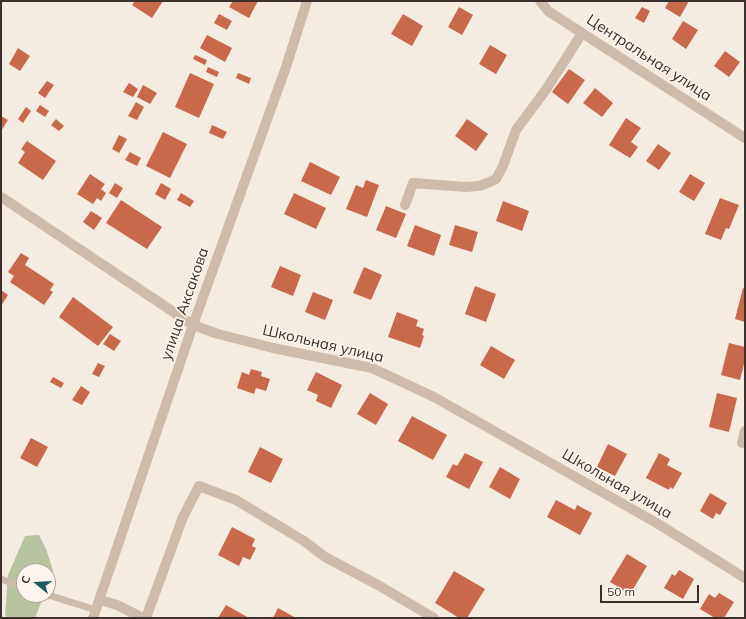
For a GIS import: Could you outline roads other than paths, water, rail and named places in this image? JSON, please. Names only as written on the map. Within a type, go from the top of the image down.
[{"type":"street","name":"улица Аксакова","points":[[94,614],[193,325],[286,67],[307,1]]},
{"type":"street","name":"Центральная улица","points":[[540,1],[548,11],[745,138]]},
{"type":"street","points":[[405,205],[413,183],[479,186],[496,179],[503,166],[516,130],[545,91],[582,33]]},
{"type":"street","name":"Школьная улица","points":[[1,197],[193,325],[218,334],[273,348],[372,368],[434,397],[655,522],[745,578]]},
{"type":"street","points":[[742,443],[745,431]]},
{"type":"street","points":[[146,618],[183,517],[199,486],[219,492],[236,500],[304,541],[325,557],[378,585],[434,618]]},
{"type":"street","points":[[100,600],[117,605],[143,618]]},
{"type":"lane","points":[[1,579],[16,584]]},
{"type":"lane","points":[[56,598],[94,614]]}]
